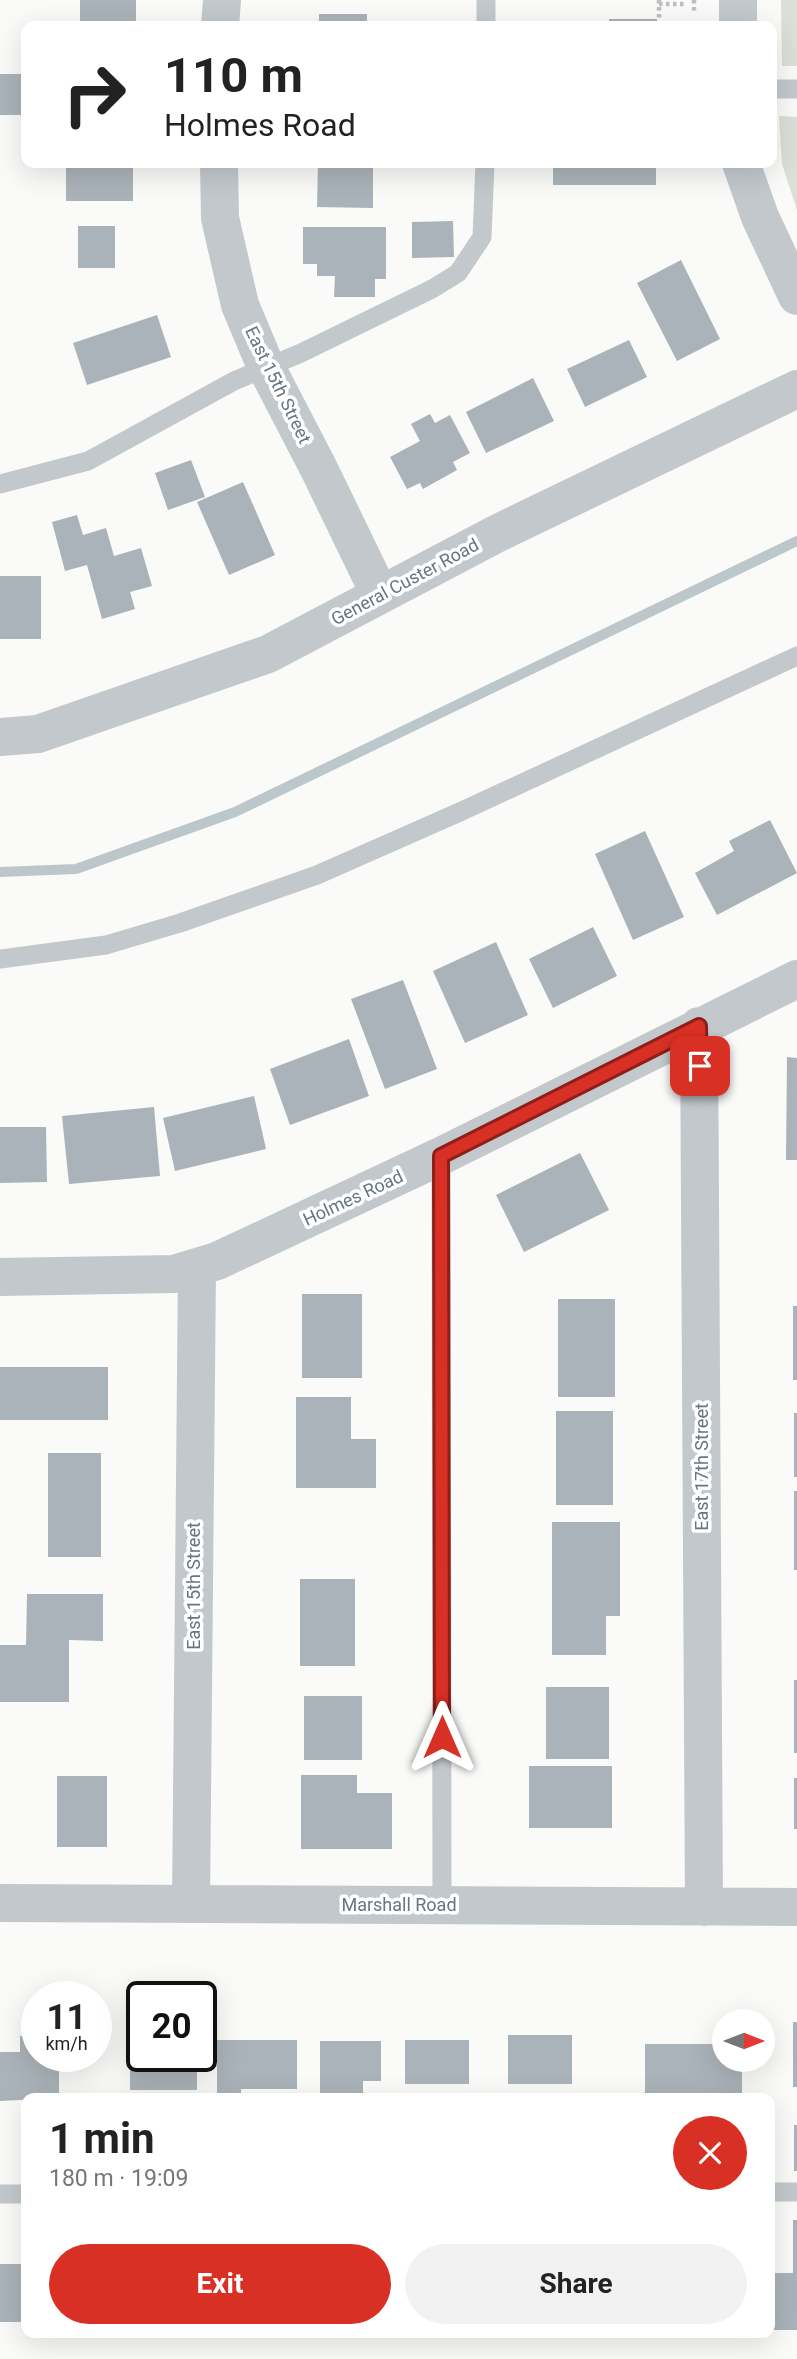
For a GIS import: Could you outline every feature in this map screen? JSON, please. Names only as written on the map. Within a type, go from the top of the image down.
[{"type":"street","points":[[220,21],[222,0]]},
{"type":"street","points":[[738,0],[738,21]]},
{"type":"street","name":"East 15th Street","points":[[219,168],[220,218],[240,305],[266,368],[380,595]]},
{"type":"street","points":[[743,168],[760,217],[797,296]]},
{"type":"street","name":"General Custer Road","points":[[0,737],[38,734],[268,653],[498,533],[797,389]]},
{"type":"street","name":"Holmes Road","points":[[0,1277],[174,1274],[224,1258],[441,1156],[797,979]]},
{"type":"street","name":"East 17th Street","points":[[699,1026],[704,1907]]},
{"type":"street","name":"East 15th Street","points":[[191,1904],[197,1268]]},
{"type":"street","name":"Marshall Road","points":[[0,1903],[797,1908]]},
{"type":"lane","points":[[486,0],[486,21]]},
{"type":"lane","points":[[777,89],[797,89]]},
{"type":"lane","points":[[0,484],[88,461],[234,381],[408,301],[458,273],[482,237],[485,168]]},
{"type":"lane","points":[[0,959],[106,945],[180,923],[317,875],[797,656]]},
{"type":"lane","points":[[441,1156],[442,1905]]},
{"type":"lane","points":[[775,2192],[797,2192]]},
{"type":"lane","points":[[0,2194],[21,2194]]},
{"type":"path","points":[[694,0],[694,14]]},
{"type":"path","points":[[659,21],[659,2],[684,4]]},
{"type":"shaded area","points":[[781,0],[797,0],[797,66],[782,66]]},
{"type":"shaded area","points":[[779,116],[797,117],[797,210],[782,164]]},
{"type":"building","points":[[80,0],[136,0],[136,21],[80,21]]},
{"type":"building","points":[[319,14],[367,14],[367,21],[319,21]]},
{"type":"building","points":[[609,19],[657,19],[657,21]]},
{"type":"building","points":[[0,74],[21,74],[21,115],[0,115]]},
{"type":"building","points":[[66,168],[133,168],[133,201],[66,201]]},
{"type":"building","points":[[318,168],[373,168],[373,208],[317,207]]},
{"type":"building","points":[[553,168],[656,168],[656,185],[553,185]]},
{"type":"building","points":[[453,221],[454,257],[412,258],[412,222]]},
{"type":"building","points":[[78,226],[115,226],[115,268],[78,268]]},
{"type":"building","points":[[303,227],[386,227],[386,279],[375,279],[375,297],[334,297],[335,276],[317,276],[317,264],[303,264]]},
{"type":"building","points":[[681,260],[720,339],[677,361],[637,283]]},
{"type":"building","points":[[157,315],[171,357],[87,385],[73,343]]},
{"type":"building","points":[[629,340],[647,377],[585,407],[567,369]]},
{"type":"building","points":[[533,378],[554,421],[486,453],[466,412]]},
{"type":"building","points":[[430,414],[435,423],[450,415],[470,453],[453,462],[457,470],[423,489],[420,483],[407,489],[390,457],[420,441],[411,424]]},
{"type":"building","points":[[191,460],[205,497],[168,510],[155,473]]},
{"type":"building","points":[[243,482],[275,555],[229,575],[197,502]]},
{"type":"building","points":[[77,515],[83,535],[106,528],[114,556],[141,548],[152,586],[130,592],[135,609],[102,619],[87,565],[65,571],[52,522]]},
{"type":"building","points":[[0,576],[41,576],[41,639],[0,639]]},
{"type":"building","points":[[770,820],[797,873],[717,915],[695,873],[734,851],[729,841]]},
{"type":"building","points":[[645,831],[684,917],[633,940],[595,854]]},
{"type":"building","points":[[593,927],[617,976],[553,1008],[529,959]]},
{"type":"building","points":[[496,942],[528,1015],[465,1043],[433,971]]},
{"type":"building","points":[[403,980],[437,1069],[385,1089],[351,999]]},
{"type":"building","points":[[349,1039],[369,1096],[290,1125],[270,1069]]},
{"type":"building","points":[[787,1057],[797,1058],[797,1160],[786,1160]]},
{"type":"building","points":[[254,1096],[266,1149],[175,1171],[163,1118]]},
{"type":"building","points":[[154,1107],[160,1176],[69,1184],[62,1116]]},
{"type":"building","points":[[0,1127],[46,1127],[47,1182],[0,1183]]},
{"type":"building","points":[[580,1153],[609,1210],[524,1252],[496,1195]]},
{"type":"building","points":[[302,1294],[362,1294],[362,1378],[302,1378]]},
{"type":"building","points":[[558,1299],[615,1299],[615,1397],[558,1397]]},
{"type":"building","points":[[793,1306],[797,1306],[797,1380],[793,1380]]},
{"type":"building","points":[[0,1367],[108,1367],[108,1420],[0,1420]]},
{"type":"building","points":[[296,1397],[351,1397],[351,1439],[376,1439],[376,1488],[296,1488]]},
{"type":"building","points":[[556,1411],[613,1411],[613,1505],[556,1505]]},
{"type":"building","points":[[794,1413],[797,1413],[797,1477],[794,1477]]},
{"type":"building","points":[[48,1453],[101,1453],[101,1557],[48,1557]]},
{"type":"building","points":[[794,1491],[797,1491],[797,1570],[794,1570]]},
{"type":"building","points":[[552,1522],[620,1522],[620,1616],[606,1616],[606,1655],[552,1655]]},
{"type":"building","points":[[300,1579],[355,1579],[355,1666],[300,1666]]},
{"type":"building","points":[[27,1594],[103,1594],[103,1641],[69,1640],[69,1702],[0,1702],[0,1645],[26,1645]]},
{"type":"building","points":[[794,1680],[797,1680],[797,1753],[794,1753]]},
{"type":"building","points":[[546,1687],[609,1687],[609,1759],[546,1759]]},
{"type":"building","points":[[304,1696],[362,1696],[362,1760],[304,1760]]},
{"type":"building","points":[[529,1766],[612,1766],[612,1828],[529,1828]]},
{"type":"building","points":[[301,1775],[357,1775],[357,1793],[392,1793],[392,1849],[301,1849]]},
{"type":"building","points":[[57,1776],[107,1776],[107,1847],[57,1847]]},
{"type":"building","points":[[794,1778],[797,1778],[797,1829],[794,1829]]},
{"type":"building","points":[[793,2022],[797,2022],[797,2087],[793,2087]]},
{"type":"building","points":[[508,2035],[572,2035],[572,2084],[508,2084]]},
{"type":"building","points":[[21,2036],[21,2072],[59,2072],[59,2093],[21,2093],[21,2100],[0,2101],[0,2052],[20,2052]]},
{"type":"building","points":[[217,2040],[297,2040],[297,2089],[241,2089],[241,2093],[217,2093]]},
{"type":"building","points":[[405,2040],[469,2040],[469,2084],[405,2084]]},
{"type":"building","points":[[320,2041],[381,2041],[381,2081],[363,2081],[363,2093],[320,2093]]},
{"type":"building","points":[[645,2044],[712,2044],[712,2072],[742,2072],[742,2093],[645,2093]]},
{"type":"building","points":[[130,2072],[197,2072],[197,2090],[130,2090]]},
{"type":"building","points":[[794,2125],[797,2125],[797,2171],[794,2171]]},
{"type":"building","points":[[793,2220],[797,2220],[797,2330],[775,2330],[775,2273],[793,2273]]},
{"type":"building","points":[[0,2264],[21,2264],[21,2322],[0,2322]]},
{"type":"waterway","points":[[0,872],[76,869],[235,812],[797,541]]},
{"type":"route","points":[[442,1737],[441,1156],[699,1026],[700,1066]]}]
